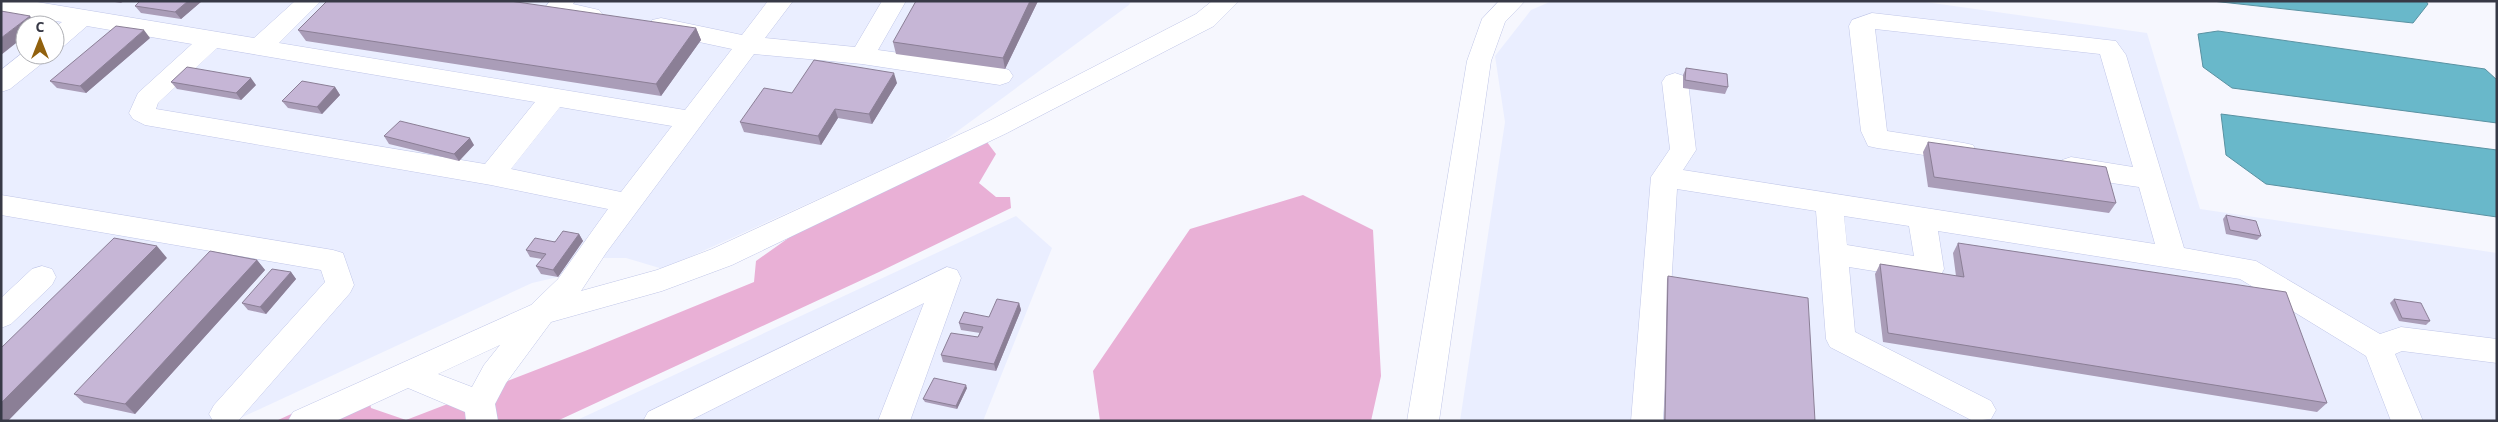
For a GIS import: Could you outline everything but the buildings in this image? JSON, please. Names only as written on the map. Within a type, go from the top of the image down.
[{"type":"lane","points":[[260,47],[309,1]]},
{"type":"lane","points":[[562,1],[556,9],[612,18]]},
{"type":"lane","points":[[408,374],[480,412],[495,374],[541,313],[568,287],[628,203],[781,1]]},
{"type":"lane","points":[[862,56],[894,1]]},
{"type":"lane","points":[[304,421],[541,313],[662,280],[722,257],[998,127],[1205,20],[1227,1]]},
{"type":"lane","points":[[1,4],[692,120]]},
{"type":"lane","points":[[1423,421],[1479,61],[1501,5]]},
{"type":"lane","points":[[65,32],[83,17]]},
{"type":"lane","points":[[1984,154],[1877,139],[1874,131],[1860,26],[1872,21],[2107,47],[2114,55],[2173,258]]},
{"type":"lane","points":[[641,23],[707,34],[749,45],[862,56],[1000,76]]},
{"type":"lane","points":[[212,39],[147,99],[142,113],[154,119],[491,175],[628,203]]},
{"type":"lane","points":[[1,83],[24,65]]},
{"type":"lane","points":[[1647,421],[1664,177],[1683,150],[1675,82]]},
{"type":"lane","points":[[491,175],[554,97]]},
{"type":"lane","points":[[2043,163],[2150,179]]},
{"type":"lane","points":[[1664,177],[2246,270],[2378,348],[2407,421]]},
{"type":"lane","points":[[1829,204],[1841,339],[1980,410]]},
{"type":"lane","points":[[1,205],[333,261],[340,285],[226,414]]},
{"type":"lane","points":[[1833,254],[1930,268],[1922,218]]},
{"type":"lane","points":[[1,316],[42,277]]},
{"type":"lane","points":[[659,421],[947,278],[894,421]]},
{"type":"lane","points":[[2378,348],[2401,339],[2497,352]]},
{"type":"shaded area","points":[[1,1],[1131,1],[1129,5],[940,144],[663,269],[626,258],[587,258],[558,277],[532,283],[234,421],[1,421]]},
{"type":"shaded area","points":[[1552,1],[1918,1],[2147,33],[2200,209],[2497,253],[2497,421],[1460,421],[1505,122],[1495,56],[1531,10]]},
{"type":"shaded area","points":[[987,142],[996,154],[979,183],[996,197],[1010,197],[1011,208],[879,272],[557,421],[276,421],[365,380],[371,408],[406,420],[585,351],[754,282],[756,261],[814,220]]},
{"type":"shaded area","points":[[1303,195],[1373,230],[1381,376],[1371,421],[1100,421],[1093,371],[1190,229]]},
{"type":"shaded area","points":[[1016,216],[1052,248],[983,421],[575,421]]},
{"type":"water","points":[[2212,1],[2426,1],[2428,4],[2413,23]]},
{"type":"water","points":[[2218,31],[2485,69],[2497,80],[2497,123],[2232,88],[2203,67],[2198,34]]},
{"type":"water","points":[[2221,114],[2497,150],[2497,217],[2266,184],[2226,155]]}]
